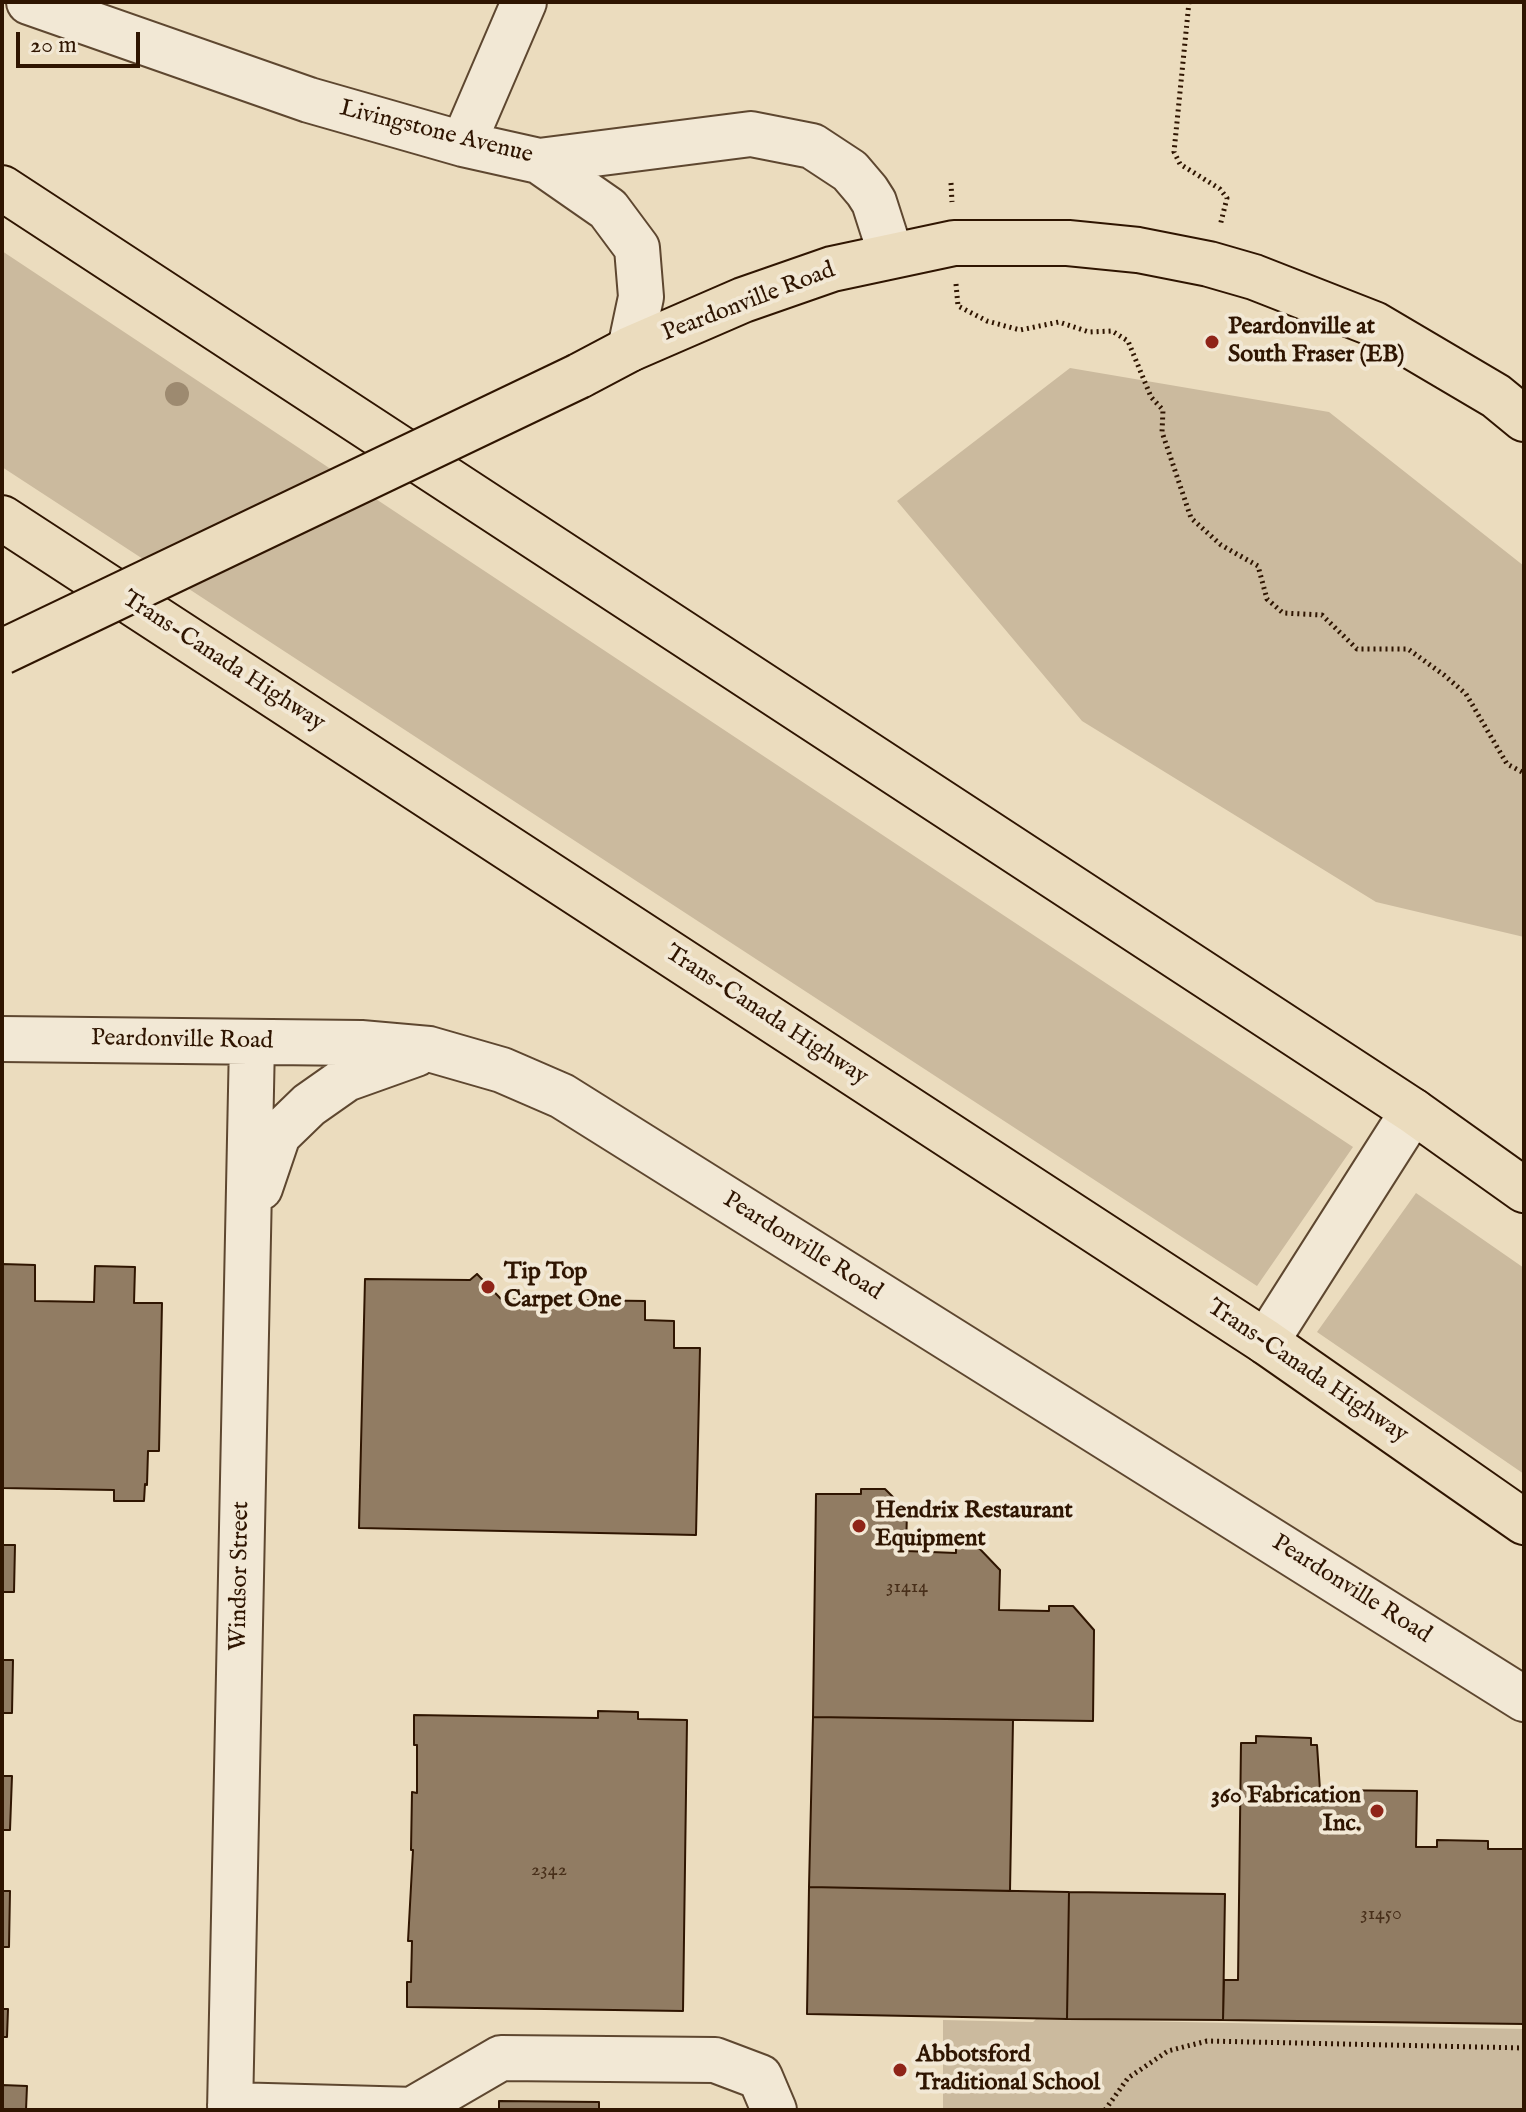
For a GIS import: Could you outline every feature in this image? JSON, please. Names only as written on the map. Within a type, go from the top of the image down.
[{"type":"main road","points":[[2,188],[1413,1111],[1524,1190]]},
{"type":"main road","name":"Peardonville Road","points":[[2,652],[630,349],[743,300],[832,269],[954,243],[1068,243],[1138,250],[1209,264],[1254,277],[1374,324],[1496,396],[1524,419]]},
{"type":"main road","name":"Trans-Canada Highway","points":[[2,518],[1266,1342],[1524,1522]]},
{"type":"street","name":"Livingstone Avenue","points":[[29,2],[309,100],[463,144],[539,161],[751,134],[812,146],[850,171],[867,191],[874,202],[891,255]]},
{"type":"street","points":[[463,144],[524,2]]},
{"type":"street","points":[[539,161],[608,209],[637,248],[641,297],[630,349]]},
{"type":"street","name":"Peardonville Road","points":[[2,1039],[361,1043],[429,1049],[502,1070],[562,1096],[1524,1699]]},
{"type":"street","name":"Windsor Street","points":[[230,2108],[252,1042]]},
{"type":"street","points":[[249,1216],[278,1135],[309,1105],[346,1079],[429,1049]]},
{"type":"street","points":[[1266,1342],[1413,1111]]},
{"type":"street","points":[[230,2108],[415,2109],[501,2058],[715,2060],[760,2077],[774,2110]]},
{"type":"path","points":[[1189,2],[1174,152],[1180,164],[1220,189],[1227,198],[1209,264]]},
{"type":"path","points":[[951,183],[958,306],[987,321],[1020,330],[1059,322],[1089,332],[1112,331],[1128,341],[1151,397],[1163,410],[1162,432],[1191,518],[1221,545],[1258,566],[1267,599],[1283,613],[1322,615],[1357,649],[1408,649],[1466,694],[1507,764],[1524,773]]},
{"type":"path","points":[[1105,2110],[1128,2078],[1168,2051],[1207,2041],[1524,2048]]},
{"type":"shaded area","points":[[2,251],[1353,1147],[1257,1286],[2,467]]},
{"type":"shaded area","points":[[1070,368],[1329,412],[1524,566],[1524,937],[1376,902],[1082,721],[897,501]]},
{"type":"shaded area","points":[[1416,1193],[1524,1268],[1524,1474],[1317,1332]]},
{"type":"shaded area","points":[[1036,2019],[1524,2029],[1524,2110],[943,2110],[943,2020],[1033,2022]]},
{"type":"building","points":[[2,1264],[35,1265],[35,1301],[94,1302],[95,1266],[135,1267],[134,1303],[162,1303],[159,1451],[148,1451],[144,1501],[114,1501],[114,1490],[2,1488]]},
{"type":"building","points":[[477,1274],[501,1299],[645,1301],[645,1320],[674,1321],[674,1348],[700,1348],[696,1535],[359,1528],[365,1279],[470,1280]]},
{"type":"building","points":[[861,1489],[885,1489],[907,1511],[906,1551],[956,1553],[956,1547],[978,1547],[1000,1570],[999,1610],[1049,1611],[1049,1606],[1073,1606],[1094,1630],[1093,1721],[813,1717],[816,1494],[861,1494]]},
{"type":"building","points":[[2,1545],[15,1545],[14,1592],[2,1592]]},
{"type":"building","points":[[2,1660],[13,1660],[12,1713],[2,1713]]},
{"type":"building","points":[[598,1711],[638,1712],[638,1719],[687,1720],[683,2011],[407,2007],[412,1941],[408,1941],[413,1850],[412,1792],[417,1793],[414,1715],[598,1718]]},
{"type":"building","points":[[813,1717],[1013,1720],[1010,1891],[809,1887]]},
{"type":"building","points":[[1256,1736],[1311,1738],[1311,1745],[1317,1745],[1320,1790],[1417,1791],[1416,1847],[1437,1847],[1437,1840],[1488,1841],[1488,1849],[1524,1849],[1524,2024],[1223,2020],[1224,1980],[1238,1980],[1241,1743],[1256,1743]]},
{"type":"building","points":[[2,1776],[12,1776],[10,1830],[2,1830]]},
{"type":"building","points":[[809,1887],[1069,1892],[1067,2019],[807,2014]]},
{"type":"building","points":[[2,1891],[10,1891],[9,1947],[2,1947]]},
{"type":"building","points":[[1069,1892],[1225,1894],[1223,2020],[1067,2019]]},
{"type":"building","points":[[2,2009],[8,2009],[7,2037],[2,2037]]},
{"type":"building","points":[[2,2085],[27,2086],[26,2110],[2,2110]]},
{"type":"building","points":[[499,2101],[599,2102],[599,2110],[499,2110]]},
{"type":"place","name":"Peardonville at South Fraser (EB)","points":[[1212,342]]},
{"type":"place","name":"Tip Top Carpet One","points":[[488,1287]]},
{"type":"place","name":"Hendrix Restaurant Equipment","points":[[859,1526]]},
{"type":"place","name":"360 Fabrication Inc.","points":[[1377,1811]]},
{"type":"place","name":"Abbotsford Traditional School","points":[[900,2070]]}]
